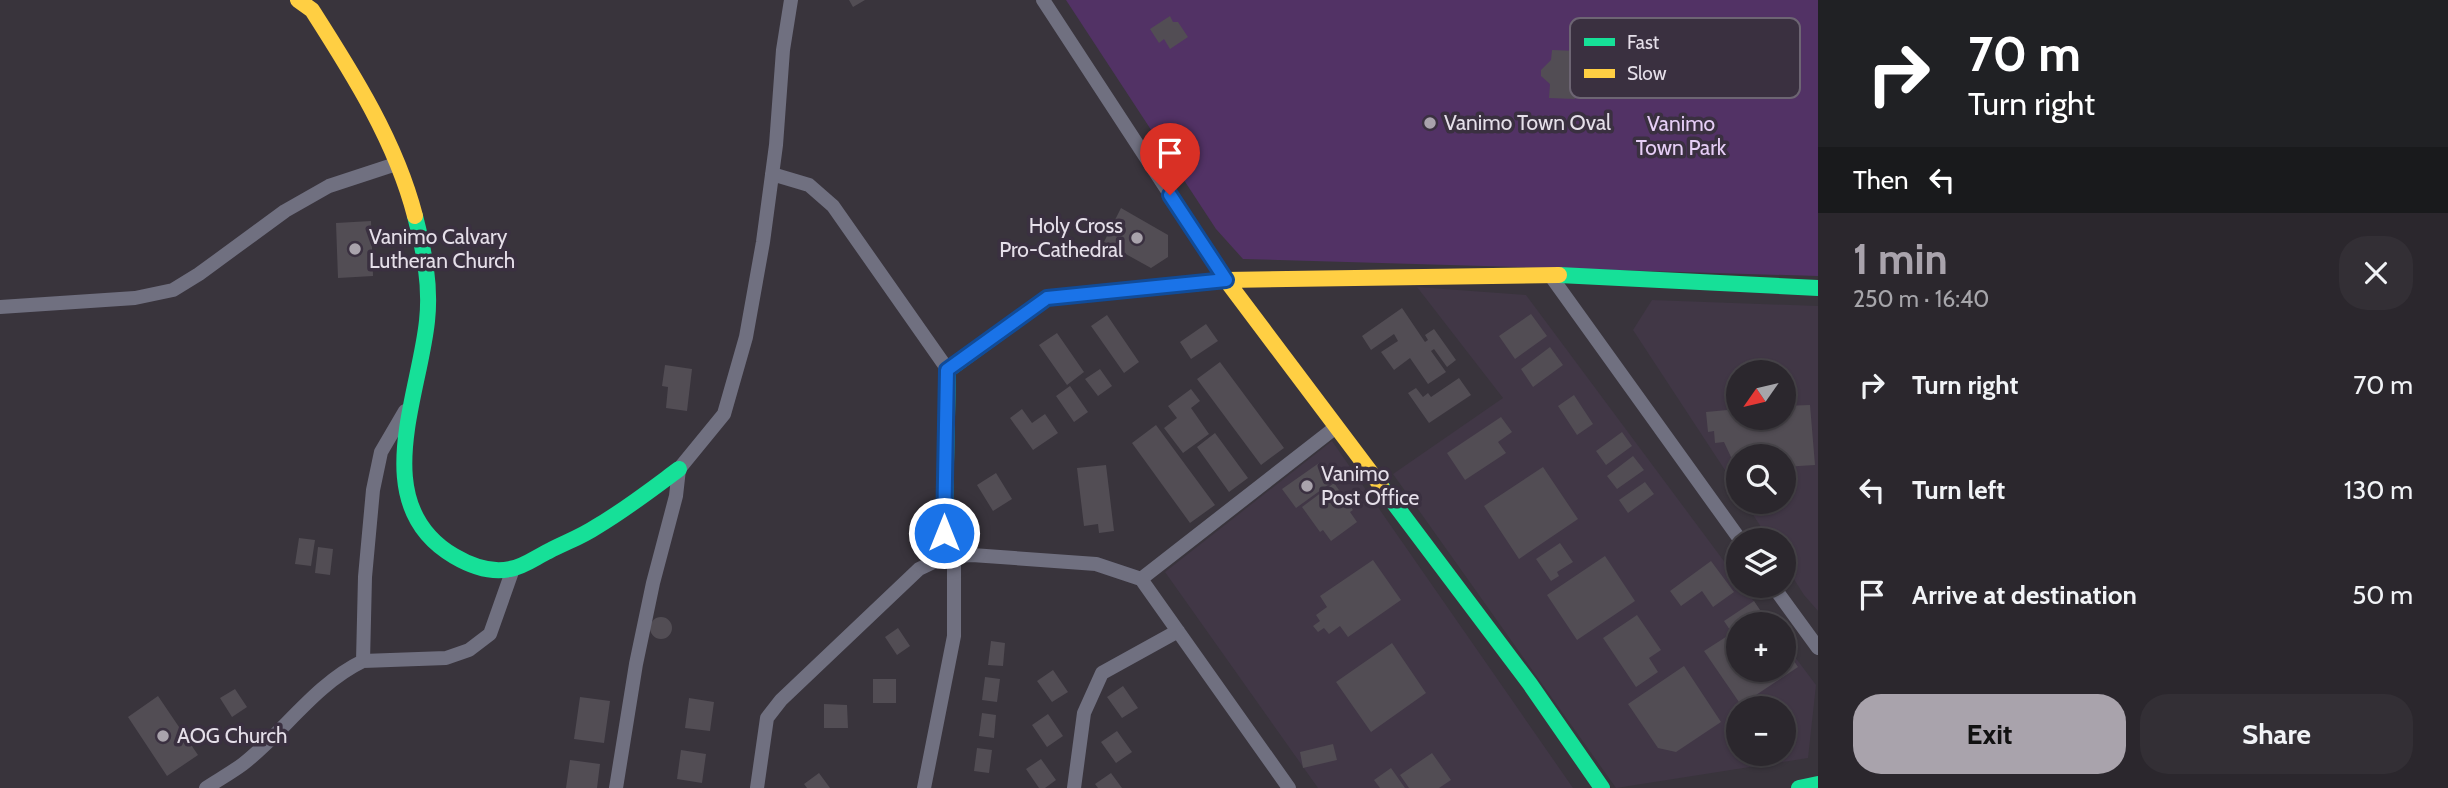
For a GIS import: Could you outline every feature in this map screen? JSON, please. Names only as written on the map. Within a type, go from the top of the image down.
[{"type":"street","points":[[298,0],[312,9],[369,101],[410,196],[423,246],[428,281],[427,316],[405,451],[405,492],[408,505],[432,540],[470,565],[491,570],[513,569],[596,528],[679,469],[724,414],[746,337],[763,242],[783,50],[791,0]]},
{"type":"street","points":[[1043,0],[1226,280],[1530,684],[1602,788]]},
{"type":"street","points":[[0,307],[135,298],[173,290],[285,211],[328,186],[396,164]]},
{"type":"street","points":[[772,174],[809,185],[833,206],[947,370],[949,557],[954,636],[924,788]]},
{"type":"street","points":[[947,370],[1047,298],[1226,280],[1550,275],[1818,288]]},
{"type":"street","points":[[1550,275],[1732,528]]},
{"type":"street","points":[[363,662],[365,577],[373,490],[381,452],[413,397]]},
{"type":"street","points":[[1141,579],[1336,427]]},
{"type":"street","points":[[616,788],[636,664],[676,496],[679,469]]},
{"type":"street","points":[[757,788],[766,718],[781,700],[919,569],[949,557],[1096,564],[1141,579],[1289,788]]},
{"type":"street","points":[[206,788],[243,764],[311,700],[351,667],[363,662],[446,658],[469,650],[490,634],[500,613],[513,569]]},
{"type":"street","points":[[1782,598],[1818,648]]},
{"type":"street","points":[[1074,788],[1084,713],[1102,673],[1178,631]]},
{"type":"street","points":[[1799,788],[1818,784]]},
{"type":"shaded area","points":[[1417,287],[1526,295],[1726,564],[1726,598],[1752,598],[1762,612],[1726,612],[1726,682],[1796,682],[1796,658],[1816,685],[1808,758],[1796,760],[1796,696],[1726,696],[1726,766],[1757,766],[1616,788],[1393,474],[1503,398]]},
{"type":"shaded area","points":[[1652,300],[1818,306],[1818,611],[1796,582],[1796,528],[1762,528],[1753,514],[1796,514],[1796,444],[1726,444],[1726,472],[1633,330]]},
{"type":"shaded area","points":[[1332,441],[1573,788],[1318,788],[1165,572]]},
{"type":"green space","name":"Vanimo Town Park","points":[[1066,0],[1818,0],[1818,276],[1243,259],[1216,229]]},
{"type":"building","points":[[849,0],[865,0],[853,7]]},
{"type":"building","points":[[1170,16],[1173,22],[1178,22],[1188,37],[1170,49],[1164,39],[1159,43],[1150,29]]},
{"type":"building","points":[[1552,50],[1570,51],[1570,98],[1575,99],[1549,98],[1550,84],[1541,76],[1541,70],[1551,60]]},
{"type":"building","name":"Holy Cross Pro-Cathedral","points":[[1121,208],[1168,235],[1168,257],[1151,268],[1104,242]]},
{"type":"building","name":"Vanimo Calvary Lutheran Church","points":[[371,221],[373,276],[338,278],[336,223]]},
{"type":"building","points":[[1402,308],[1425,342],[1428,340],[1425,335],[1434,329],[1456,360],[1447,367],[1434,349],[1431,351],[1446,372],[1428,384],[1410,358],[1394,370],[1381,352],[1398,341],[1394,334],[1371,350],[1362,336]]},
{"type":"building","points":[[1531,314],[1547,336],[1515,359],[1499,336]]},
{"type":"building","points":[[1107,315],[1139,362],[1124,373],[1091,326]]},
{"type":"building","points":[[1206,324],[1218,341],[1191,359],[1180,342]]},
{"type":"building","points":[[1057,333],[1084,372],[1067,385],[1039,345]]},
{"type":"building","points":[[1550,347],[1563,365],[1533,387],[1521,369]]},
{"type":"building","points":[[1220,362],[1284,448],[1261,465],[1197,379]]},
{"type":"building","points":[[665,365],[692,369],[687,411],[666,408],[668,387],[662,386]]},
{"type":"building","points":[[1100,369],[1112,386],[1098,396],[1085,379]]},
{"type":"building","points":[[1459,378],[1471,395],[1429,423],[1408,393],[1416,388],[1423,397],[1428,393],[1431,397]]},
{"type":"building","points":[[1070,386],[1088,412],[1074,422],[1056,396]]},
{"type":"building","points":[[1191,389],[1200,401],[1191,408],[1209,434],[1183,453],[1164,428],[1177,418],[1168,406]]},
{"type":"building","points":[[1574,395],[1593,424],[1577,435],[1558,406]]},
{"type":"building","points":[[1810,405],[1815,465],[1796,466],[1796,444],[1726,444],[1726,446],[1724,442],[1715,443],[1714,431],[1708,432],[1706,412],[1726,410],[1726,430],[1796,430],[1796,406]]},
{"type":"building","points":[[1022,409],[1032,423],[1045,414],[1058,433],[1033,450],[1010,418]]},
{"type":"building","points":[[1501,417],[1512,432],[1498,442],[1506,453],[1465,480],[1447,453]]},
{"type":"building","points":[[1156,425],[1215,505],[1190,523],[1132,443]]},
{"type":"building","points":[[1622,432],[1632,446],[1606,465],[1596,451]]},
{"type":"building","points":[[1215,433],[1248,478],[1229,492],[1197,447]]},
{"type":"building","points":[[1633,456],[1644,470],[1617,489],[1607,476]]},
{"type":"building","name":"Vanimo Post Office","points":[[1319,463],[1332,482],[1296,508],[1282,489]]},
{"type":"building","points":[[1106,465],[1114,531],[1099,533],[1098,524],[1084,526],[1077,468]]},
{"type":"building","points":[[1543,467],[1578,519],[1519,559],[1484,506]]},
{"type":"building","points":[[996,473],[1012,499],[993,511],[977,485]]},
{"type":"building","points":[[1645,482],[1654,494],[1628,513],[1619,500]]},
{"type":"building","points":[[1334,483],[1353,510],[1350,512],[1357,522],[1331,541],[1323,530],[1320,532],[1302,507]]},
{"type":"building","points":[[299,538],[315,540],[311,566],[295,564]]},
{"type":"building","points":[[1560,543],[1573,562],[1557,572],[1559,576],[1551,581],[1536,559]]},
{"type":"building","points":[[318,547],[333,549],[330,575],[315,573]]},
{"type":"building","points":[[1605,556],[1635,601],[1577,640],[1547,595]]},
{"type":"building","points":[[1373,560],[1401,600],[1348,637],[1340,626],[1329,634],[1324,628],[1318,632],[1313,626],[1320,621],[1316,615],[1327,607],[1320,596]]},
{"type":"building","points":[[1711,561],[1726,581],[1726,598],[1713,607],[1702,591],[1681,606],[1670,591]]},
{"type":"building","points":[[1754,601],[1761,612],[1738,612]]},
{"type":"building","points":[[1637,615],[1661,650],[1649,658],[1658,672],[1636,687],[1603,638]]},
{"type":"building","points":[[661,617],[669,620],[672,628],[669,636],[661,639],[653,636],[650,628],[653,620]]},
{"type":"building","points":[[898,628],[910,646],[897,655],[885,637]]},
{"type":"building","points":[[1726,637],[1726,682],[1776,682],[1754,696],[1735,696],[1704,651]]},
{"type":"building","points":[[991,641],[1005,643],[1003,666],[988,665]]},
{"type":"building","points":[[1392,643],[1426,693],[1371,732],[1336,682]]},
{"type":"building","points":[[1684,666],[1721,722],[1676,752],[1658,748],[1628,704]]},
{"type":"building","points":[[1053,670],[1068,692],[1052,702],[1037,681]]},
{"type":"building","points":[[985,677],[1000,679],[997,702],[982,700]]},
{"type":"building","points":[[873,679],[896,679],[896,703],[873,703]]},
{"type":"building","points":[[1123,686],[1138,708],[1122,718],[1107,697]]},
{"type":"building","points":[[235,689],[247,707],[232,717],[220,698]]},
{"type":"building","name":"AOG Church","points":[[158,696],[198,755],[167,776],[128,717]]},
{"type":"building","points":[[580,697],[610,701],[604,743],[574,739]]},
{"type":"building","points":[[689,698],[714,702],[710,731],[685,728]]},
{"type":"building","points":[[824,704],[847,705],[848,728],[824,728]]},
{"type":"building","points":[[982,713],[996,715],[994,738],[979,736]]},
{"type":"building","points":[[1048,714],[1063,736],[1047,747],[1032,725]]},
{"type":"building","points":[[1117,731],[1132,752],[1116,763],[1101,742]]},
{"type":"building","points":[[1333,744],[1337,760],[1303,768],[1300,752]]},
{"type":"building","points":[[977,748],[992,750],[989,773],[974,771]]},
{"type":"building","points":[[681,750],[706,754],[702,783],[677,779]]},
{"type":"building","points":[[1432,753],[1451,780],[1439,788],[1409,788],[1400,775]]},
{"type":"building","points":[[1041,759],[1056,780],[1045,788],[1039,788],[1026,769]]},
{"type":"building","points":[[570,760],[600,764],[597,788],[566,788]]},
{"type":"building","points":[[1391,768],[1405,788],[1380,788],[1374,780]]},
{"type":"building","points":[[819,773],[830,788],[807,788],[804,784]]},
{"type":"building","points":[[1111,773],[1122,788],[1098,788],[1095,784]]},
{"type":"traffic: fast","points":[[415,216],[426,268],[428,308],[409,416],[405,480],[412,509],[428,534],[454,556],[474,566],[496,570],[515,568],[590,531],[679,469]]},
{"type":"traffic: fast","points":[[1559,275],[1818,288]]},
{"type":"traffic: fast","points":[[944,557],[948,370],[1047,298],[1199,283]]},
{"type":"traffic: fast","points":[[1381,486],[1530,684],[1602,788]]},
{"type":"traffic: fast","points":[[1799,788],[1818,784]]},
{"type":"traffic: slow","points":[[298,0],[312,10],[372,109],[397,162],[415,216]]},
{"type":"traffic: slow","points":[[1199,283],[1226,280],[1559,275]]},
{"type":"traffic: slow","points":[[1226,280],[1381,486]]},
{"type":"place","name":"Vanimo Town Oval","points":[[1430,123]]},
{"type":"place","name":"Holy Cross Pro-Cathedral","points":[[1137,238]]},
{"type":"place","name":"Vanimo Calvary Lutheran Church","points":[[355,249]]},
{"type":"place","name":"Vanimo Post Office","points":[[1307,486]]},
{"type":"place","name":"AOG Church","points":[[163,736]]},
{"type":"route","points":[[944,533],[947,370],[1047,298],[1226,280],[1170,195]]}]
